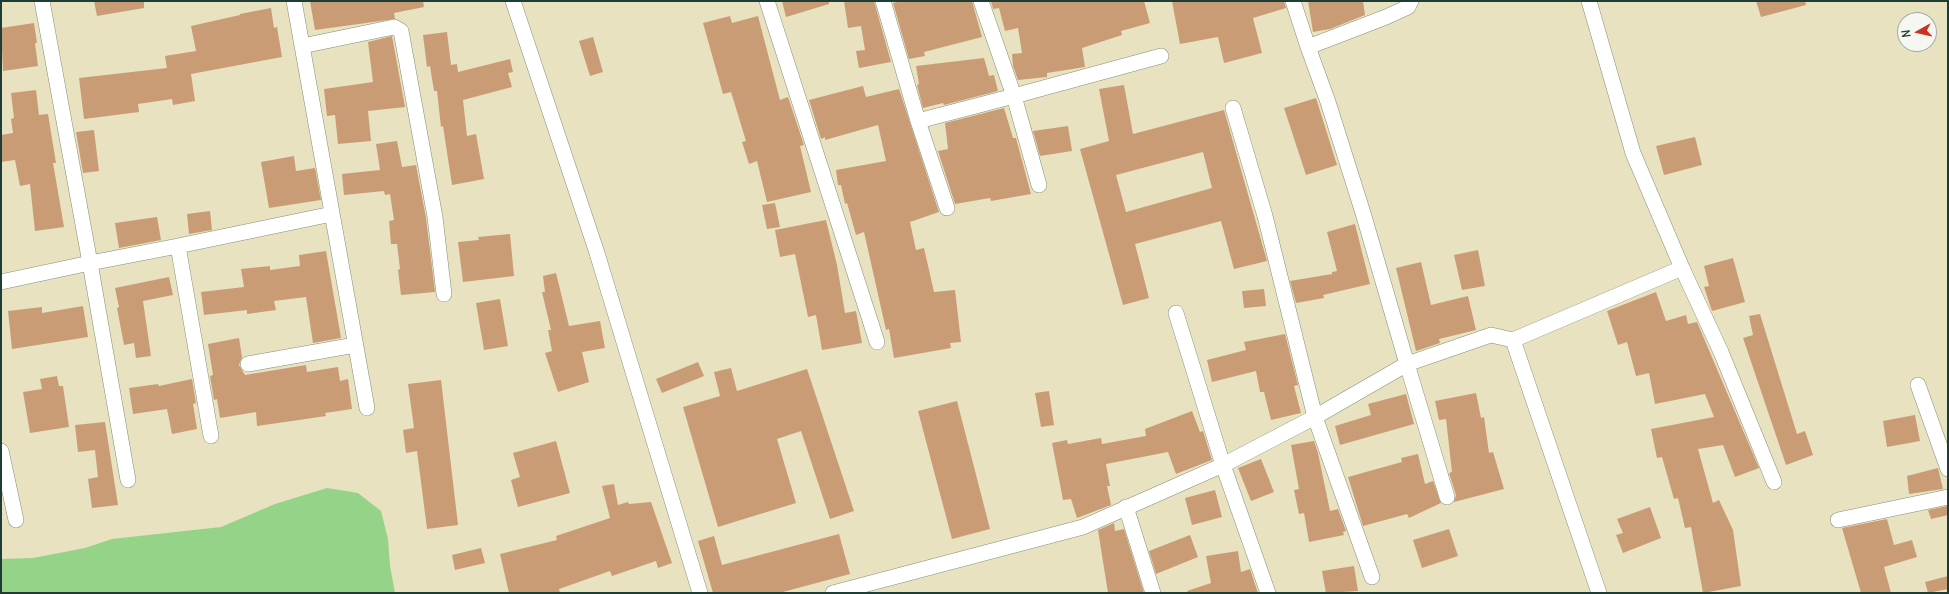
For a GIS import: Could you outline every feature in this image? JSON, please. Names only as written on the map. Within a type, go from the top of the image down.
[{"type":"street","points":[[42,1],[128,480]]},
{"type":"street","points":[[294,1],[367,408]]},
{"type":"street","points":[[513,1],[597,253],[700,593]]},
{"type":"street","points":[[768,1],[877,342]]},
{"type":"street","points":[[883,1],[918,121],[947,208]]},
{"type":"street","points":[[981,1],[1014,96],[1039,185]]},
{"type":"street","points":[[1293,1],[1328,102],[1365,220],[1447,497]]},
{"type":"street","points":[[1308,47],[1386,17],[1408,7],[1411,1]]},
{"type":"street","points":[[1589,1],[1633,153],[1720,352],[1774,482]]},
{"type":"street","points":[[302,46],[394,27],[401,31],[435,217],[444,294]]},
{"type":"street","points":[[918,121],[1161,56]]},
{"type":"street","points":[[1233,108],[1265,216],[1315,417],[1372,576]]},
{"type":"street","points":[[1,282],[332,214]]},
{"type":"street","points":[[178,246],[210,436]]},
{"type":"street","points":[[833,593],[1083,527],[1223,465],[1315,417],[1407,364],[1491,336],[1513,340],[1682,268]]},
{"type":"street","points":[[1176,313],[1223,465],[1268,593]]},
{"type":"street","points":[[1513,340],[1599,593]]},
{"type":"street","points":[[248,364],[356,345]]},
{"type":"street","points":[[1918,385],[1948,469]]},
{"type":"street","points":[[1,451],[3,469],[16,520]]},
{"type":"street","points":[[1838,520],[1948,496]]},
{"type":"street","points":[[1126,507],[1153,593]]},
{"type":"green space","points":[[327,488],[358,493],[381,511],[388,539],[390,566],[395,593],[1,593],[1,559],[33,558],[85,548],[112,539],[221,527],[275,504]]},
{"type":"building","points":[[94,1],[144,1],[144,8],[97,16]]},
{"type":"building","points":[[310,1],[423,1],[424,7],[394,13],[395,19],[315,30]]},
{"type":"building","points":[[782,1],[829,1],[829,4],[786,17]]},
{"type":"building","points":[[844,1],[874,1],[891,62],[859,68],[856,51],[865,50],[861,26],[848,28]]},
{"type":"building","points":[[902,1],[972,1],[982,37],[924,52],[925,56],[909,59],[893,3]]},
{"type":"building","points":[[991,1],[1144,1],[1150,23],[1121,31],[1122,35],[1082,48],[1085,67],[1047,73],[1047,77],[1018,80],[1013,66],[1012,54],[1022,53],[1018,28],[1005,31],[999,8],[993,9]]},
{"type":"building","points":[[1172,1],[1284,1],[1286,8],[1253,18],[1262,53],[1224,63],[1218,37],[1180,44]]},
{"type":"building","points":[[1308,1],[1363,1],[1365,15],[1330,29],[1313,32]]},
{"type":"building","points":[[1756,1],[1805,1],[1806,5],[1761,17]]},
{"type":"building","points":[[271,8],[274,28],[277,27],[282,57],[191,74],[195,101],[173,105],[172,99],[138,104],[139,112],[84,119],[79,78],[167,68],[165,56],[196,51],[191,26]]},
{"type":"building","points":[[730,16],[732,23],[758,16],[780,100],[788,97],[804,145],[800,146],[811,192],[767,202],[757,161],[749,164],[742,142],[746,141],[731,92],[723,94],[703,23]]},
{"type":"building","points":[[34,23],[38,66],[3,71],[1,28]]},
{"type":"building","points":[[447,32],[451,65],[457,64],[458,72],[510,59],[513,72],[508,73],[512,87],[463,100],[467,136],[476,134],[484,179],[452,185],[443,126],[441,127],[437,91],[434,91],[430,66],[427,67],[423,35]]},
{"type":"building","points":[[392,36],[405,107],[368,111],[371,141],[338,144],[335,115],[327,116],[324,89],[373,82],[368,42]]},
{"type":"building","points":[[593,37],[603,72],[590,76],[579,41]]},
{"type":"building","points":[[984,58],[989,76],[994,75],[998,91],[944,105],[943,103],[923,108],[917,85],[919,84],[916,66]]},
{"type":"building","points":[[1124,85],[1133,134],[1224,110],[1267,261],[1234,269],[1221,221],[1135,244],[1149,298],[1123,305],[1080,149],[1109,141],[1099,89]],"holes":[[[1203,152],[1212,188],[1126,212],[1116,175]]]},
{"type":"building","points":[[863,86],[866,97],[899,89],[939,212],[910,222],[916,250],[924,248],[934,292],[955,290],[961,342],[950,343],[951,348],[894,358],[889,329],[886,330],[864,232],[856,235],[847,203],[845,204],[841,185],[838,185],[836,170],[886,161],[878,125],[825,140],[825,137],[821,139],[809,100]]},
{"type":"building","points":[[36,90],[39,115],[48,114],[56,163],[53,163],[64,227],[35,231],[30,184],[20,186],[15,160],[1,162],[1,135],[13,133],[11,119],[14,118],[11,93]]},
{"type":"building","points":[[1316,98],[1337,165],[1306,175],[1284,108]]},
{"type":"building","points":[[1004,108],[1013,138],[1016,138],[1031,194],[991,201],[990,198],[955,204],[938,151],[948,149],[945,123]]},
{"type":"building","points":[[1068,126],[1072,151],[1040,156],[1033,131]]},
{"type":"building","points":[[94,130],[99,171],[83,173],[76,132]]},
{"type":"building","points":[[1695,137],[1702,165],[1664,175],[1656,146]]},
{"type":"building","points":[[397,141],[402,167],[416,165],[426,218],[435,292],[401,295],[397,244],[391,244],[389,221],[394,220],[390,194],[385,195],[384,191],[344,195],[342,174],[380,170],[376,144]]},
{"type":"building","points":[[294,156],[296,171],[315,168],[321,200],[269,208],[261,162]]},
{"type":"building","points":[[775,203],[780,227],[767,229],[762,205]]},
{"type":"building","points":[[210,211],[212,230],[189,234],[187,214]]},
{"type":"building","points":[[157,217],[161,240],[119,248],[115,223]]},
{"type":"building","points":[[826,220],[837,265],[845,313],[856,311],[862,343],[822,350],[816,315],[808,317],[795,254],[780,257],[775,230]]},
{"type":"building","points":[[1355,224],[1370,284],[1323,295],[1324,298],[1296,303],[1290,281],[1332,274],[1332,272],[1337,271],[1327,232]]},
{"type":"building","points":[[510,234],[514,276],[463,282],[458,242],[479,240],[478,237]]},
{"type":"building","points":[[1478,250],[1485,286],[1462,290],[1454,255]]},
{"type":"building","points":[[326,251],[341,338],[313,343],[306,297],[274,301],[276,310],[247,314],[247,310],[204,315],[201,292],[244,287],[241,269],[270,266],[270,270],[300,266],[299,255]]},
{"type":"building","points":[[1733,258],[1745,302],[1712,311],[1704,287],[1709,286],[1704,266]]},
{"type":"building","points":[[1421,262],[1431,305],[1468,296],[1476,330],[1439,339],[1440,343],[1416,351],[1396,268]]},
{"type":"building","points":[[556,273],[569,326],[600,321],[605,348],[582,352],[589,382],[558,392],[545,353],[552,351],[548,330],[551,330],[542,292],[545,292],[543,276]]},
{"type":"building","points":[[169,277],[173,295],[143,301],[151,356],[136,358],[134,343],[124,345],[115,288]]},
{"type":"building","points":[[1264,289],[1266,306],[1244,308],[1242,291]]},
{"type":"building","points":[[1656,292],[1666,321],[1686,315],[1688,324],[1697,322],[1759,468],[1735,477],[1723,445],[1698,449],[1713,503],[1719,500],[1733,530],[1741,586],[1703,593],[1691,527],[1685,528],[1678,498],[1674,499],[1662,457],[1657,458],[1651,429],[1714,417],[1705,394],[1655,404],[1649,373],[1636,376],[1627,342],[1618,345],[1607,311]]},
{"type":"building","points":[[500,299],[508,346],[484,350],[476,303]]},
{"type":"building","points":[[83,306],[88,337],[12,349],[8,311],[42,307],[42,313]]},
{"type":"building","points":[[1760,314],[1797,434],[1805,431],[1813,455],[1786,465],[1743,338],[1753,335],[1749,316]]},
{"type":"building","points":[[1285,334],[1298,385],[1294,386],[1301,413],[1271,420],[1264,392],[1260,392],[1256,371],[1212,382],[1207,360],[1246,350],[1244,342]]},
{"type":"building","points":[[239,338],[242,357],[239,365],[245,375],[306,365],[307,372],[338,367],[340,381],[348,379],[352,409],[325,413],[326,416],[257,426],[256,412],[220,418],[217,399],[214,400],[210,376],[213,375],[208,344]]},
{"type":"building","points":[[698,362],[704,376],[662,393],[656,379]]},
{"type":"building","points":[[731,368],[737,391],[807,369],[854,511],[830,519],[801,431],[777,439],[796,503],[718,527],[683,407],[720,396],[714,372]]},
{"type":"building","points":[[57,376],[59,386],[63,386],[69,427],[30,433],[23,392],[42,389],[40,379]]},
{"type":"building","points":[[192,379],[196,403],[193,404],[197,429],[172,434],[167,409],[133,414],[129,388],[158,384],[159,386]]},
{"type":"building","points":[[441,380],[458,525],[427,529],[417,451],[406,453],[403,430],[414,428],[408,384]]},
{"type":"building","points":[[1049,391],[1054,425],[1041,427],[1035,393]]},
{"type":"building","points":[[1476,393],[1481,418],[1484,417],[1489,453],[1493,452],[1504,489],[1454,502],[1456,495],[1449,473],[1452,472],[1446,419],[1439,420],[1435,401]]},
{"type":"building","points":[[1406,394],[1414,424],[1340,445],[1335,426],[1371,415],[1368,404]]},
{"type":"building","points":[[957,401],[990,529],[952,539],[918,411]]},
{"type":"building","points":[[1192,411],[1200,432],[1203,431],[1212,460],[1176,474],[1168,452],[1106,464],[1110,486],[1107,486],[1111,505],[1077,518],[1071,499],[1063,500],[1052,443],[1067,440],[1068,444],[1101,438],[1102,444],[1146,436],[1145,429]]},
{"type":"building","points":[[1915,415],[1920,441],[1887,447],[1883,421]]},
{"type":"building","points":[[105,422],[118,505],[92,508],[88,479],[98,477],[95,450],[78,452],[75,425]]},
{"type":"building","points":[[556,441],[570,493],[518,507],[511,480],[520,477],[513,453]]},
{"type":"building","points":[[1314,441],[1318,453],[1330,511],[1338,509],[1346,531],[1343,532],[1344,535],[1309,542],[1304,513],[1299,514],[1294,490],[1299,489],[1291,445]]},
{"type":"building","points":[[1418,454],[1425,484],[1433,481],[1441,503],[1409,518],[1407,514],[1363,526],[1348,477],[1402,462],[1401,458]]},
{"type":"building","points":[[1261,459],[1274,492],[1251,501],[1238,468]]},
{"type":"building","points":[[1938,468],[1943,489],[1909,494],[1907,476]]},
{"type":"building","points":[[614,484],[618,505],[628,502],[629,504],[651,502],[672,563],[658,568],[656,561],[612,576],[610,571],[559,589],[560,593],[509,593],[500,554],[557,540],[556,536],[610,518],[602,486]]},
{"type":"building","points":[[1215,490],[1222,517],[1192,525],[1185,498]]},
{"type":"building","points":[[1947,506],[1948,515],[1931,519],[1928,510]]},
{"type":"building","points":[[1650,507],[1661,538],[1623,553],[1616,535],[1623,533],[1617,519]]},
{"type":"building","points":[[1887,519],[1894,545],[1912,540],[1917,557],[1884,567],[1891,593],[1861,593],[1842,528]]},
{"type":"building","points":[[1114,523],[1115,531],[1124,529],[1144,593],[1108,593],[1098,530]]},
{"type":"building","points":[[1449,529],[1458,556],[1422,568],[1413,540]]},
{"type":"building","points":[[839,534],[850,574],[779,593],[713,593],[698,541],[714,536],[722,565]]},
{"type":"building","points":[[1190,535],[1198,557],[1156,574],[1149,551]]},
{"type":"building","points":[[481,548],[485,563],[455,570],[452,555]]},
{"type":"building","points":[[1238,551],[1241,572],[1250,569],[1258,593],[1188,593],[1187,591],[1211,583],[1206,556]]},
{"type":"building","points":[[1354,566],[1358,591],[1326,593],[1322,571]]},
{"type":"building","points":[[1948,576],[1948,589],[1928,593],[1925,582]]}]
